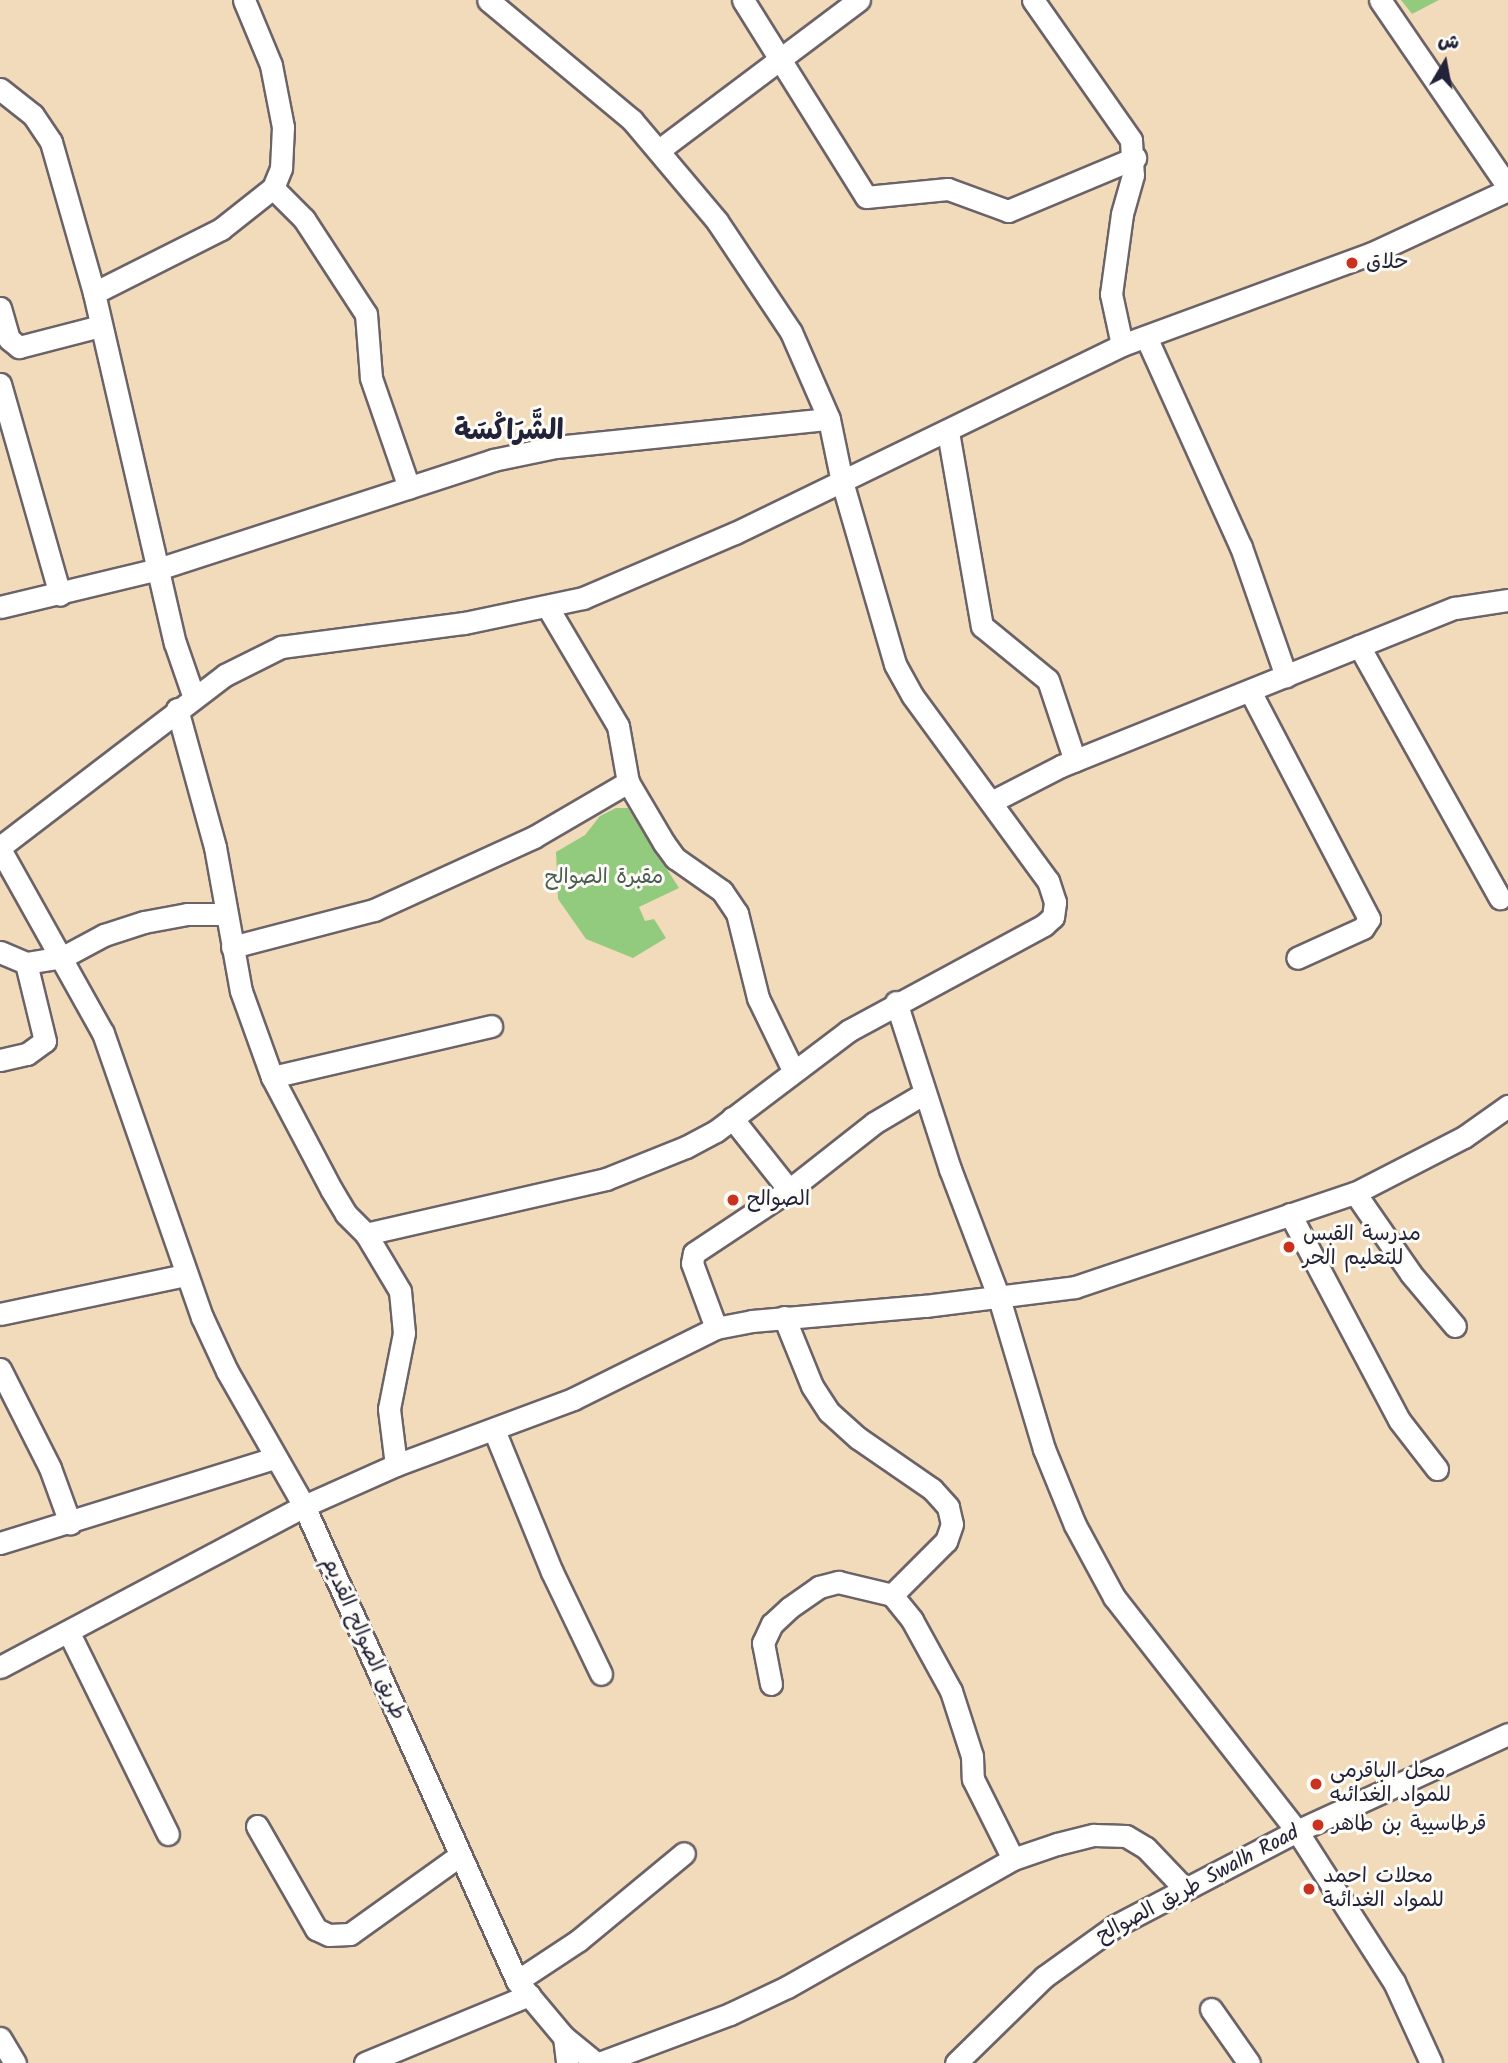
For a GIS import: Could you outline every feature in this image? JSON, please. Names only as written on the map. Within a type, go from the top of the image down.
[{"type":"street","points":[[94,293],[221,229],[273,188],[281,168],[283,127],[271,65],[244,0]]},
{"type":"street","points":[[366,1234],[606,1180],[686,1147],[732,1118],[793,1070],[896,1002],[1001,949],[1053,917],[1055,902],[1048,881],[993,801],[912,695],[895,664],[842,482],[829,419],[784,321],[717,221],[632,120],[488,0]]},
{"type":"street","points":[[743,0],[783,58],[859,192],[866,197],[948,189],[1007,211],[1135,158]]},
{"type":"street","points":[[659,150],[859,0]]},
{"type":"street","points":[[1033,0],[1118,117],[1131,140],[1135,158],[1112,271],[1111,294],[1122,345]]},
{"type":"street","points":[[0,848],[225,675],[281,647],[548,608],[650,573],[948,432],[1122,345],[1372,253],[1508,189],[1380,0]]},
{"type":"street","points":[[0,89],[33,115],[51,142],[94,293],[158,569],[215,847],[241,991],[272,1077],[331,1189],[345,1214],[366,1234],[400,1291],[405,1312],[389,1409],[396,1465]]},
{"type":"street","points":[[273,188],[319,239],[366,314],[371,377],[409,488]]},
{"type":"street","points":[[0,308],[9,339],[19,347],[100,326]]},
{"type":"street","points":[[1146,337],[1241,547],[1286,676]]},
{"type":"street","points":[[0,384],[60,595]]},
{"type":"street","points":[[0,607],[60,595],[158,569],[493,460],[556,447],[829,419]]},
{"type":"street","points":[[948,432],[982,626],[1048,680],[1076,761]]},
{"type":"street","points":[[993,801],[1076,761],[1251,693],[1286,676],[1455,608],[1508,600]]},
{"type":"street","points":[[548,608],[618,726],[628,782],[675,858],[722,891],[737,913],[758,998],[793,1070]]},
{"type":"street","points":[[1359,646],[1500,898]]},
{"type":"street","points":[[1251,693],[1369,919],[1363,928],[1297,958]]},
{"type":"street","points":[[232,947],[374,910],[534,837],[628,782]]},
{"type":"street","name":"طريق الصوالح القديم","points":[[0,848],[63,957],[116,1069],[151,1163],[185,1275],[227,1371],[304,1506],[459,1856],[523,1988],[564,2037],[598,2063]]},
{"type":"street","points":[[0,953],[26,963],[63,957],[104,935],[144,922],[187,914],[225,914]]},
{"type":"street","points":[[0,1060],[27,1054],[45,1041],[26,963]]},
{"type":"street","points":[[896,1002],[925,1093],[999,1298],[1044,1449],[1074,1525],[1107,1585],[1165,1668],[1297,1831],[1394,1982],[1431,2063]]},
{"type":"street","points":[[272,1077],[491,1026]]},
{"type":"street","points":[[716,1328],[691,1258],[699,1248],[789,1190],[874,1124],[925,1093]]},
{"type":"street","points":[[0,1667],[69,1633],[304,1506],[396,1465],[573,1399],[716,1328],[783,1317],[999,1298],[1075,1287],[1355,1192],[1464,1138],[1508,1106]]},
{"type":"street","points":[[732,1118],[789,1190]]},
{"type":"street","points":[[1355,1192],[1411,1274],[1455,1326]]},
{"type":"street","points":[[1290,1214],[1399,1420],[1437,1469]]},
{"type":"street","points":[[0,1314],[185,1275]]},
{"type":"street","points":[[783,1317],[812,1386],[829,1412],[858,1438],[932,1489],[947,1507],[952,1524],[946,1541],[892,1595]]},
{"type":"street","points":[[0,1369],[50,1468],[70,1523]]},
{"type":"street","points":[[494,1430],[601,1674]]},
{"type":"street","points":[[0,1543],[275,1458]]},
{"type":"street","points":[[771,1684],[763,1643],[772,1624],[789,1608],[819,1587],[838,1582],[892,1595],[912,1619],[951,1691],[972,1756],[973,1779],[1013,1859]]},
{"type":"street","points":[[69,1633],[168,1834]]},
{"type":"street","name":"طريق الصوالح Swalh Road","points":[[956,2063],[1044,1977],[1115,1926],[1297,1831],[1508,1734]]},
{"type":"street","points":[[257,1826],[316,1929],[329,1936],[350,1934],[459,1856]]},
{"type":"street","points":[[598,2063],[730,2014],[787,1987],[1013,1859],[1057,1844],[1111,1834],[1146,1848],[1185,1889]]},
{"type":"street","points":[[365,2063],[523,1988],[684,1853]]},
{"type":"street","points":[[1211,2009],[1249,2063]]},
{"type":"street","points":[[564,2037],[567,2063]]},
{"type":"green space","points":[[1401,0],[1439,0],[1412,14]]},
{"type":"green space","name":"مقبرة الصوالح","points":[[616,808],[628,808],[679,888],[639,907],[645,921],[654,919],[666,938],[633,958],[586,939],[558,899],[556,852],[585,835],[600,816]]},
{"type":"place","name":"حلاق","points":[[1352,263]]},
{"type":"place","name":"الصوالح","points":[[733,1200]]},
{"type":"place","name":"مدرسة القبس للتعليم الحر","points":[[1289,1247]]},
{"type":"place","name":"محل الباقرمى للمواد الغدائىه","points":[[1316,1784]]},
{"type":"place","name":"قرطاسيية بن طاهر","points":[[1318,1825]]},
{"type":"place","name":"محلات احمد للمواد الغدائىة","points":[[1309,1889]]},
{"type":"district","name":"الشَّرَاكْسَة","points":[[509,432]]}]
